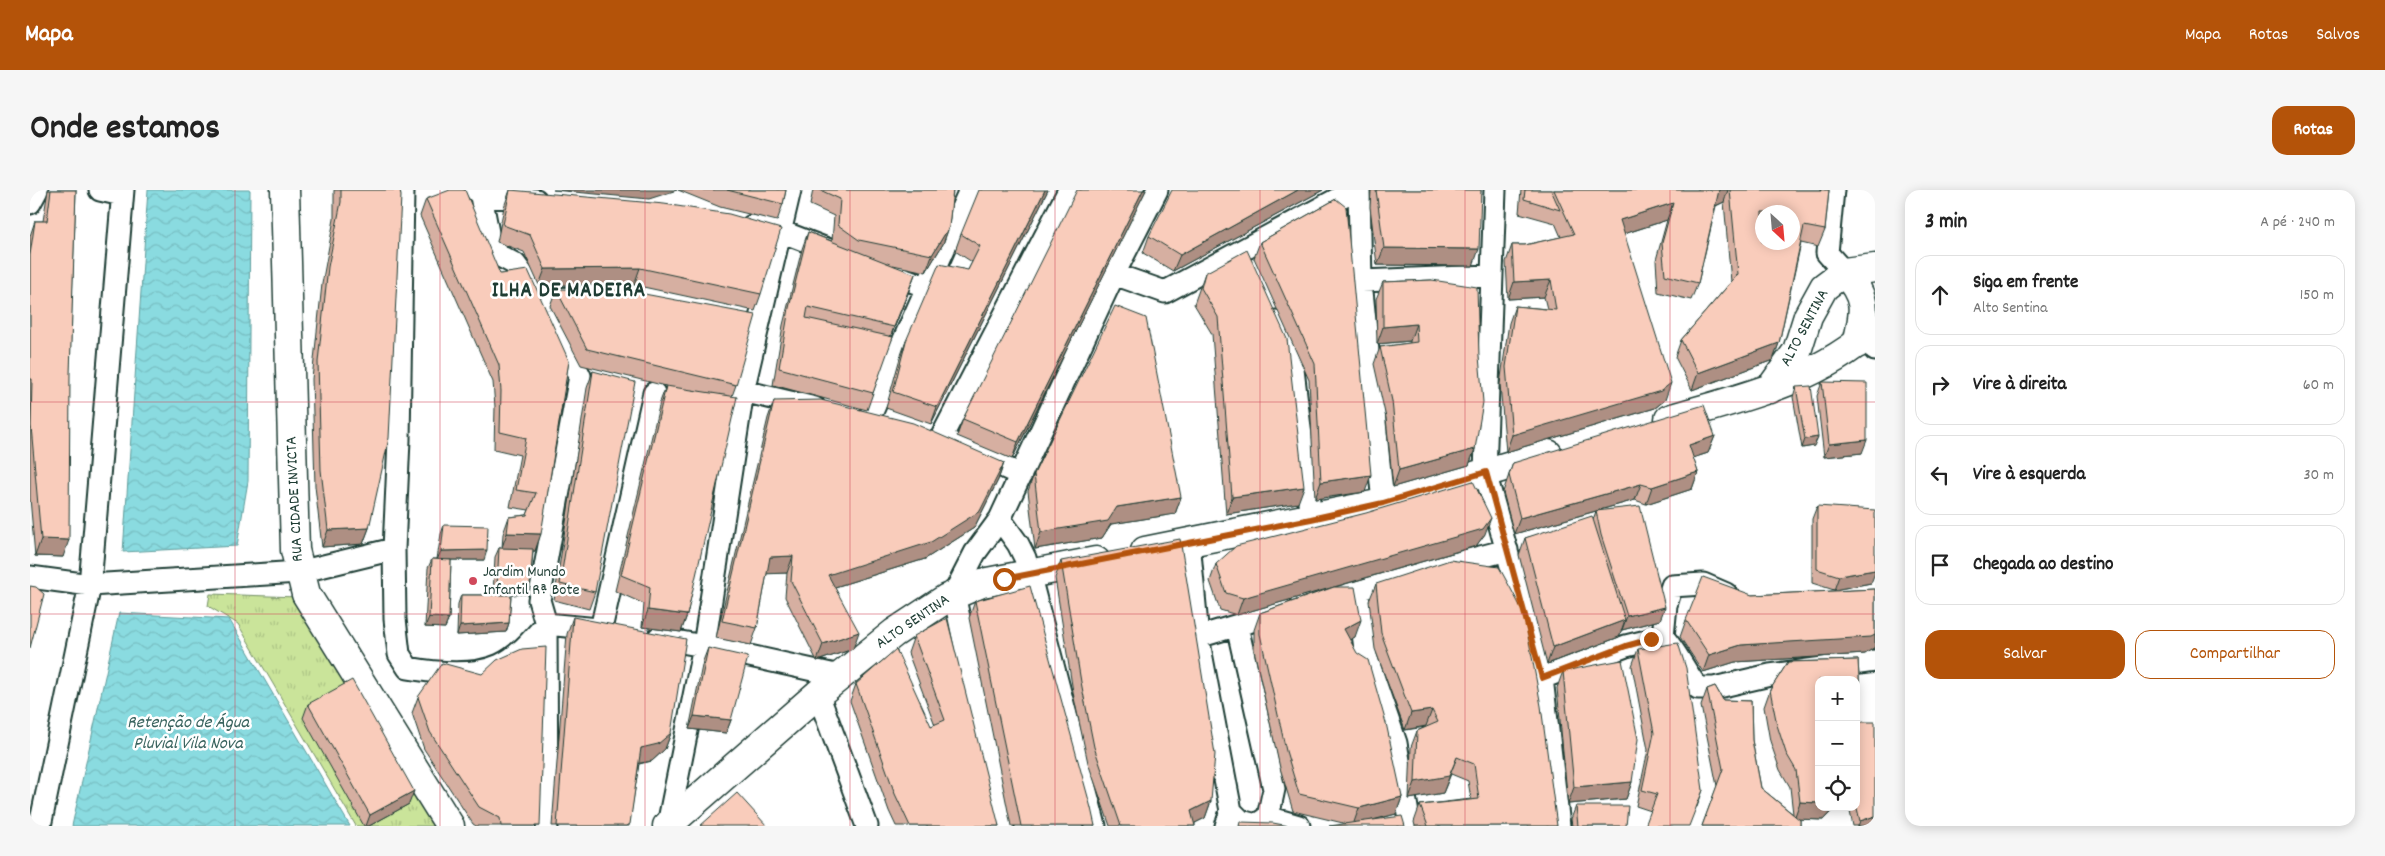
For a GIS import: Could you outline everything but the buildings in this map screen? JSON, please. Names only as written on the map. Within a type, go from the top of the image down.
[{"type":"main road","name":"RUA CIDADE INVICTA","points":[[285,190],[294,540],[299,572],[306,594],[450,826]]},
{"type":"main road","name":"ALTO SENTINA","points":[[1769,390],[1797,351],[1808,316],[1824,287],[1844,272],[1875,268]]},
{"type":"main road","points":[[1844,272],[1853,282],[1860,295],[1870,338]]},
{"type":"main road","points":[[1808,316],[1810,341],[1818,355],[1832,359]]},
{"type":"main road","name":"ALTO SENTINA","points":[[1646,426],[1769,390],[1870,338]]},
{"type":"main road","name":"ALTO SENTINA","points":[[667,826],[840,676],[894,633],[954,594],[982,583],[1311,519],[1383,503],[1570,448]]},
{"type":"street","points":[[30,203],[37,190]]},
{"type":"street","points":[[40,826],[40,787],[90,585],[122,192],[100,190]]},
{"type":"street","points":[[403,190],[399,440],[394,549],[395,620],[399,654],[408,668],[429,672],[474,671],[500,665],[527,645],[546,624]]},
{"type":"street","points":[[667,826],[704,646],[742,400],[749,316],[780,231],[790,190]]},
{"type":"street","points":[[1021,475],[932,436],[1070,190]]},
{"type":"street","points":[[1003,826],[954,594],[975,553],[1000,519],[1114,274],[1157,190]]},
{"type":"street","points":[[1114,274],[1165,292],[1244,260],[1354,190]]},
{"type":"street","points":[[1359,190],[1361,281],[1383,503]]},
{"type":"street","points":[[1495,190],[1486,472],[1542,678],[1560,826]]},
{"type":"street","points":[[1833,190],[1827,253],[1844,272]]},
{"type":"street","points":[[546,826],[546,624],[539,600],[589,378],[542,299],[514,264],[498,255],[489,238],[479,193],[558,202]]},
{"type":"street","points":[[720,404],[742,400],[858,418],[889,351],[927,287],[961,197]]},
{"type":"street","points":[[731,221],[780,231],[927,287]]},
{"type":"street","points":[[1361,281],[1491,276]]},
{"type":"street","points":[[542,299],[598,297]]},
{"type":"street","points":[[1266,302],[1291,352],[1311,519]]},
{"type":"street","points":[[619,632],[654,393]]},
{"type":"street","points":[[1000,519],[1026,558],[1095,826]]},
{"type":"street","points":[[1189,542],[1198,637],[1229,819],[1256,824],[1268,817],[1299,826]]},
{"type":"street","points":[[30,577],[90,585],[299,572],[394,549]]},
{"type":"street","points":[[1198,637],[1357,588],[1507,550]]},
{"type":"street","points":[[1663,637],[1666,605],[1672,586],[1703,584],[1745,601]]},
{"type":"street","points":[[1357,588],[1366,656],[1396,743],[1410,824],[1386,825]]},
{"type":"street","points":[[546,624],[619,632],[704,646],[840,676]]},
{"type":"street","points":[[1237,626],[1274,789],[1268,817]]},
{"type":"street","points":[[1542,678],[1626,646],[1663,637]]},
{"type":"street","points":[[1663,637],[1672,646],[1687,674],[1698,688],[1714,688],[1770,675],[1875,661]]},
{"type":"street","points":[[818,694],[867,826]]},
{"type":"green space","points":[[210,594],[298,597],[438,826],[356,826],[238,624],[208,606]]},
{"type":"water","points":[[148,190],[250,190],[248,481],[237,546],[123,552]]},
{"type":"water","name":"Retenção de Água Pluvial Vila Nova","points":[[119,613],[229,619],[350,826],[72,826]]},
{"type":"place","name":"Jardim Mundo Infantil Rª Bote","points":[[473,581]]},
{"type":"district","name":"ILHA DE MADEIRA","points":[[569,292]]},
{"type":"route","points":[[1004,579],[1311,519],[1383,503],[1486,472],[1542,678],[1626,646],[1651,639]]}]
